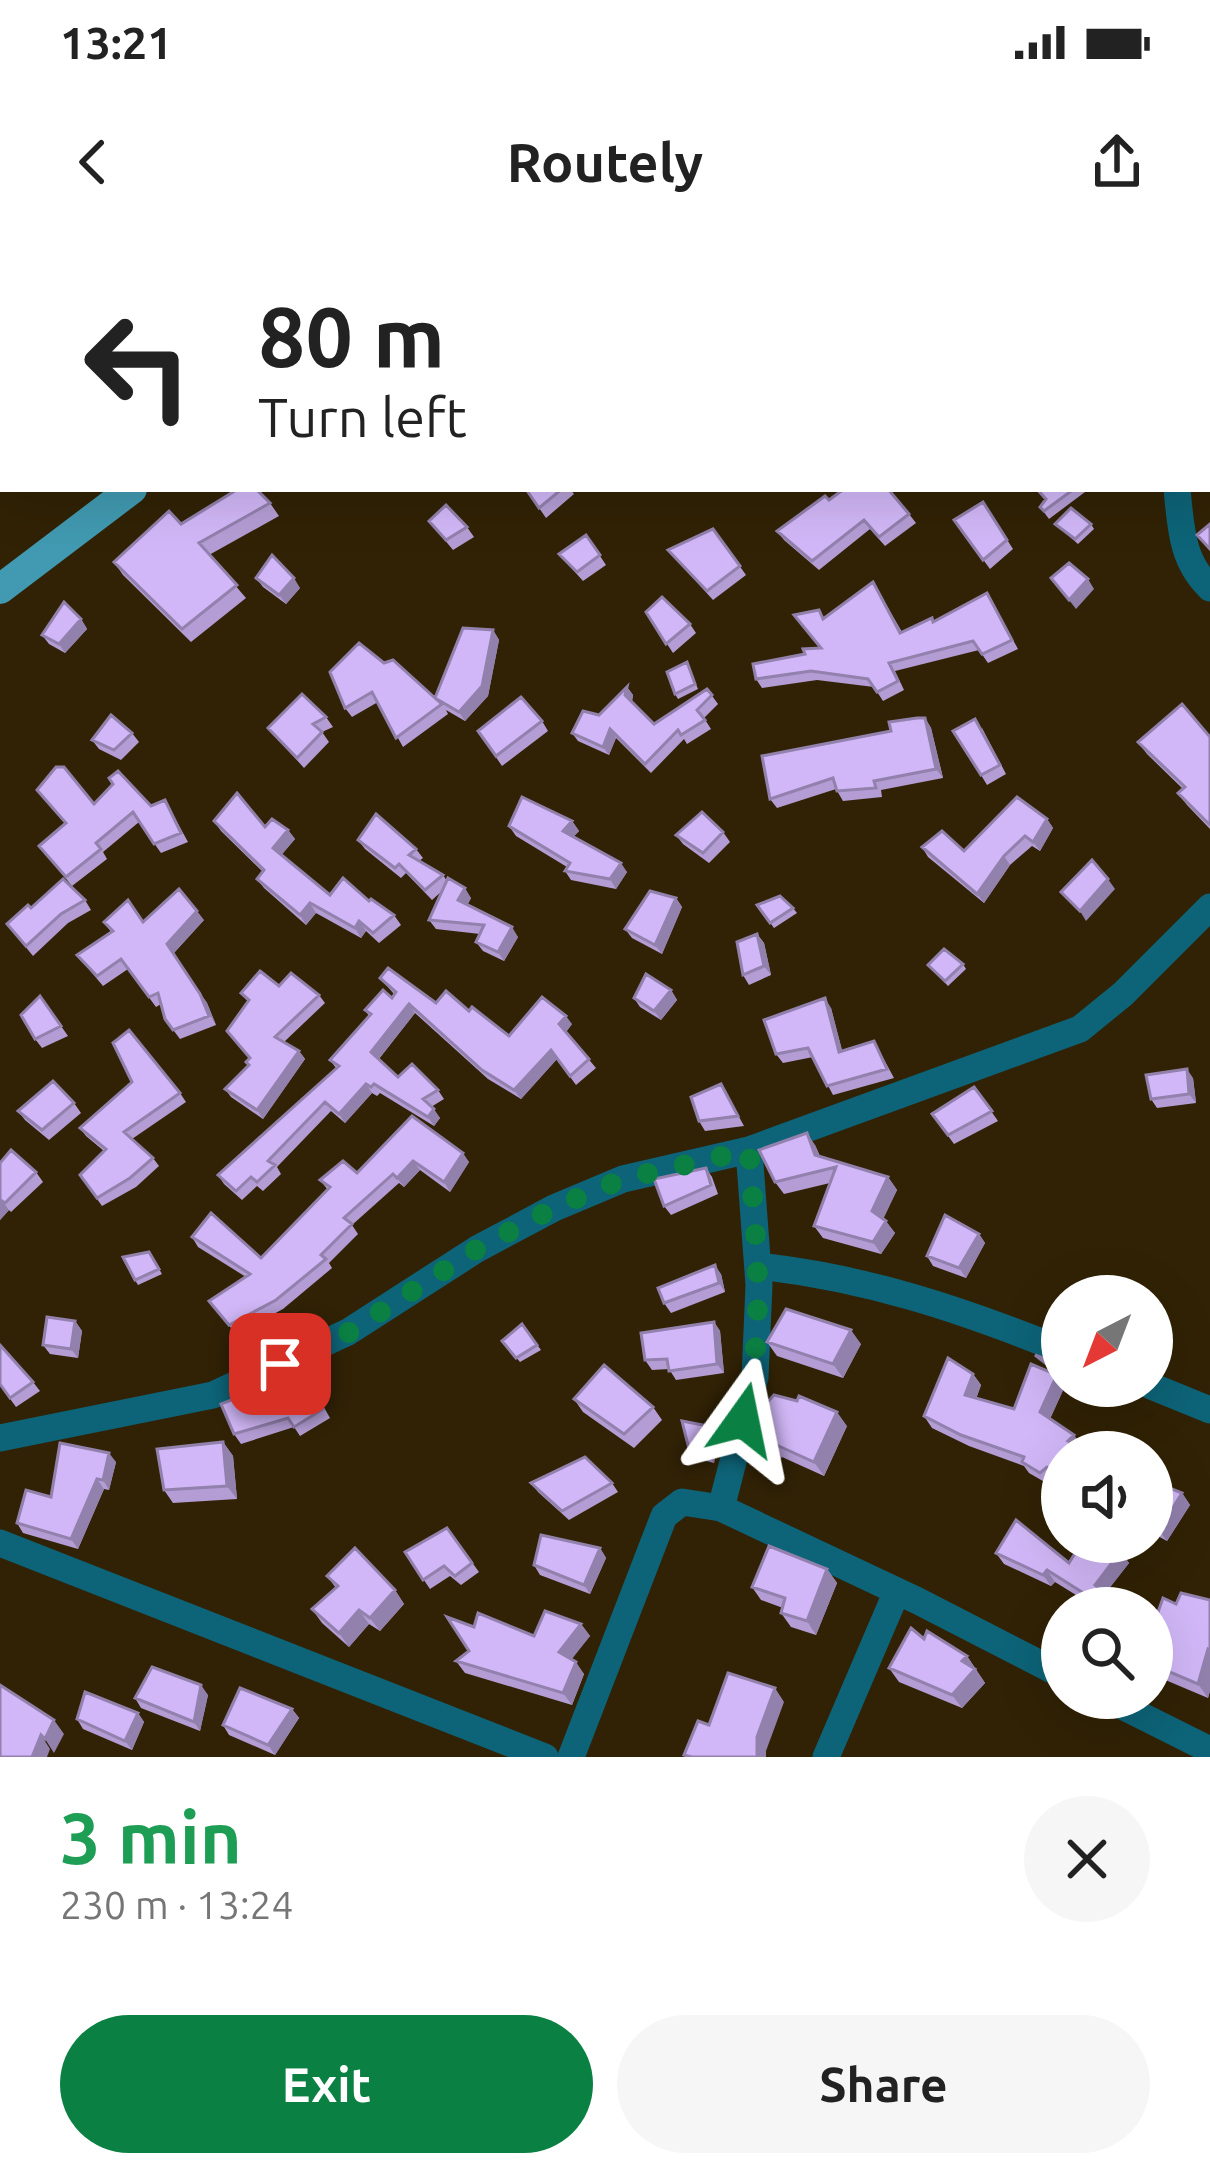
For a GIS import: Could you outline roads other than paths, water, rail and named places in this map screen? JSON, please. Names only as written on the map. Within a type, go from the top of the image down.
[{"type":"main road","points":[[0,589],[126,492]]},
{"type":"street","points":[[1177,492],[1182,546],[1196,574],[1210,588]]},
{"type":"street","points":[[0,1438],[213,1395],[348,1333],[477,1249],[554,1208],[623,1179],[749,1150],[1081,1029],[1124,994],[1210,907]]},
{"type":"street","points":[[721,1508],[755,1377],[758,1266],[749,1150]]},
{"type":"street","points":[[758,1266],[827,1274],[908,1293],[1041,1342]]},
{"type":"street","points":[[1173,1395],[1210,1410]]},
{"type":"street","points":[[571,1757],[664,1516],[682,1502],[721,1508],[1041,1664]]},
{"type":"street","points":[[0,1543],[544,1757]]},
{"type":"street","points":[[826,1757],[897,1591]]},
{"type":"street","points":[[1148,1719],[1210,1750]]}]
